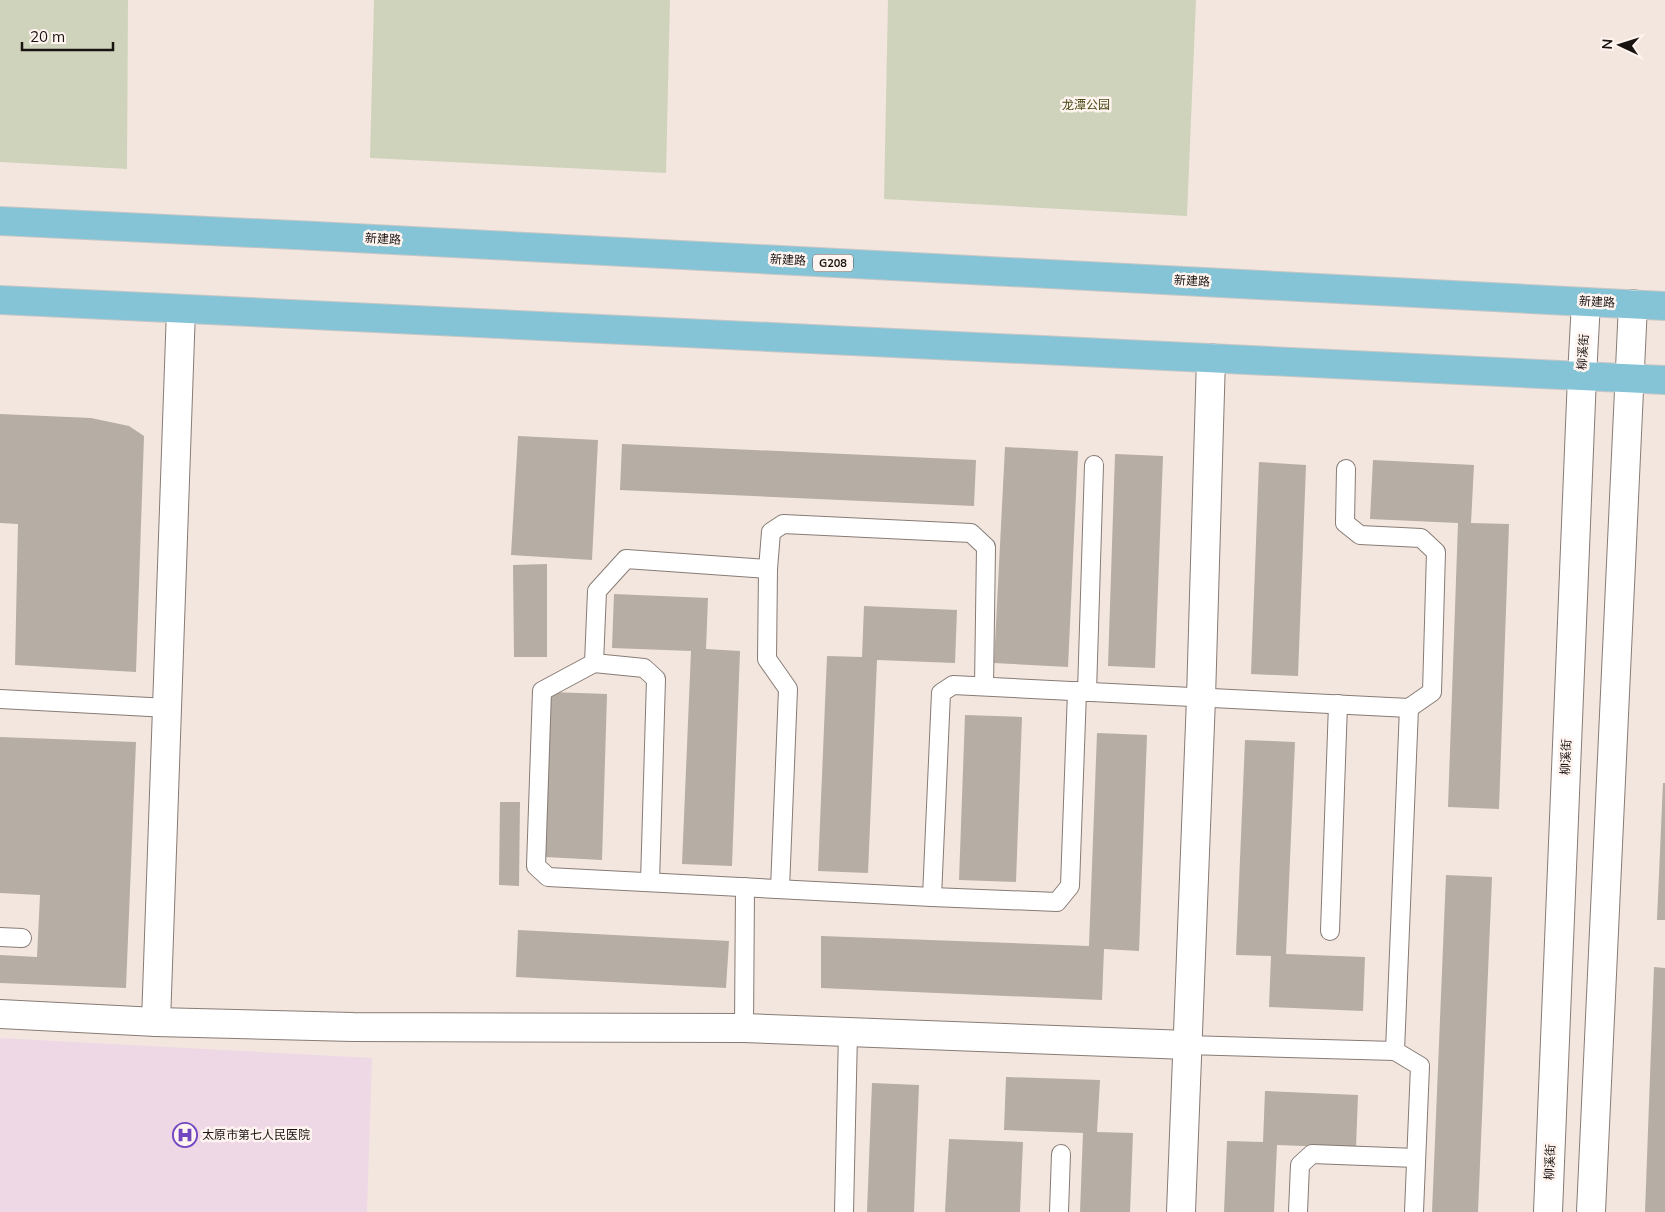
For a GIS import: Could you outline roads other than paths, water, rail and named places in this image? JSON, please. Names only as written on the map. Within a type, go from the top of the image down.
[{"type":"main road","name":"新建路","points":[[0,221],[1665,306]]},
{"type":"main road","points":[[0,300],[1665,380]]},
{"type":"street","name":"柳溪街","points":[[1548,1212],[1586,302]]},
{"type":"street","points":[[1591,1212],[1633,304]]},
{"type":"street","points":[[156,1022],[181,309]]},
{"type":"street","points":[[1181,1212],[1201,698],[1211,358]]},
{"type":"street","points":[[0,1014],[156,1022],[353,1027],[744,1028],[1187,1046]]},
{"type":"lane","points":[[650,882],[656,679],[644,668],[594,663],[542,691],[536,866],[548,877],[1057,902],[1070,886],[1094,465]]},
{"type":"lane","points":[[932,897],[941,693],[953,684],[1409,708],[1432,692],[1436,552],[1421,538],[1360,535],[1345,523],[1346,469]]},
{"type":"lane","points":[[780,889],[788,689],[767,659],[768,569],[772,532],[783,524],[971,534],[986,547],[984,686]]},
{"type":"lane","points":[[594,663],[596,591],[626,559],[768,569]]},
{"type":"lane","points":[[0,699],[168,708]]},
{"type":"lane","points":[[1330,931],[1338,704]]},
{"type":"lane","points":[[1394,1051],[1409,708]]},
{"type":"lane","points":[[744,1028],[745,887]]},
{"type":"lane","points":[[0,937],[22,938]]},
{"type":"lane","points":[[844,1212],[848,1033]]},
{"type":"lane","points":[[1187,1046],[1394,1051],[1420,1066],[1414,1212]]},
{"type":"lane","points":[[1059,1212],[1061,1154]]},
{"type":"lane","points":[[1298,1212],[1300,1165],[1312,1154],[1416,1158]]},
{"type":"place","name":"太原市第七人民医院","points":[[185,1135]]},
{"type":"park label","name":"龙潭公园","points":[[1086,105]]}]
